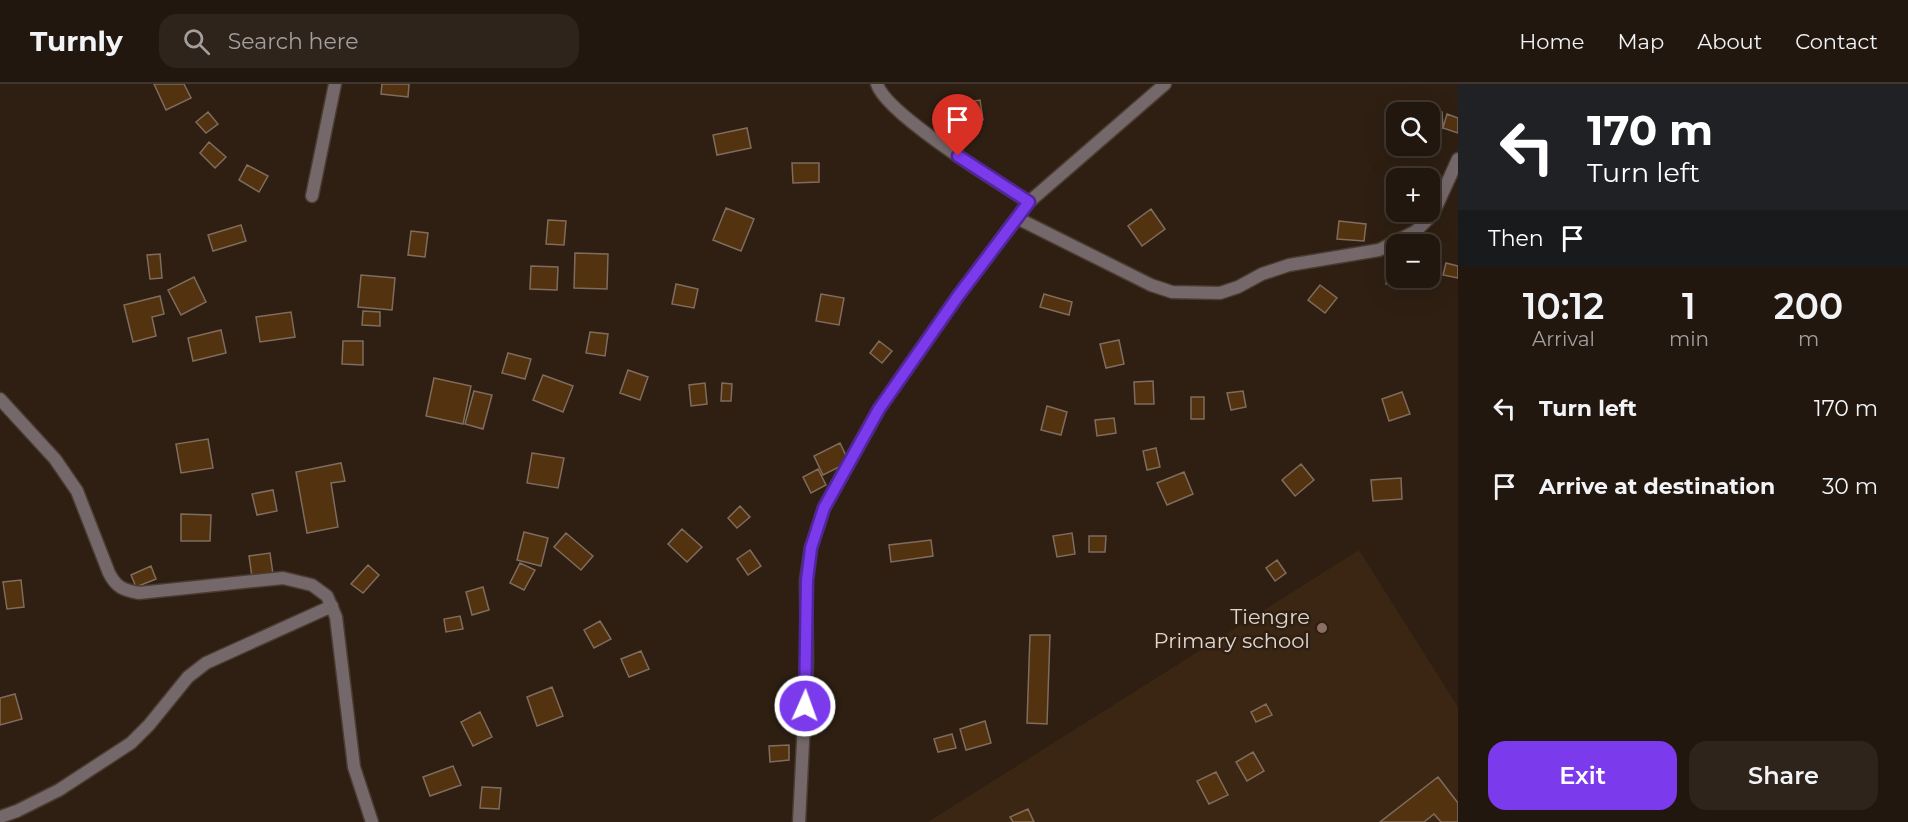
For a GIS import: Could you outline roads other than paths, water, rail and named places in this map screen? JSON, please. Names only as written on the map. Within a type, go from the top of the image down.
[{"type":"street","points":[[312,196],[336,84]]},
{"type":"street","points":[[877,84],[891,105],[973,167],[1029,202]]},
{"type":"street","points":[[799,822],[807,662],[807,580],[811,548],[824,508],[879,409],[958,296],[1029,202],[1165,84]]},
{"type":"street","points":[[1017,218],[1151,285],[1172,292],[1220,293],[1238,287],[1262,274],[1289,265],[1378,250],[1416,231],[1433,214],[1458,159]]},
{"type":"street","points":[[0,399],[55,459],[77,491],[114,584],[124,590],[139,593],[283,578],[312,585],[327,596],[336,617],[354,767],[372,822]]},
{"type":"street","points":[[0,817],[59,790],[130,743],[149,725],[188,677],[206,663],[332,606]]},
{"type":"place","name":"Tiengre Primary school","points":[[1322,628]]}]
